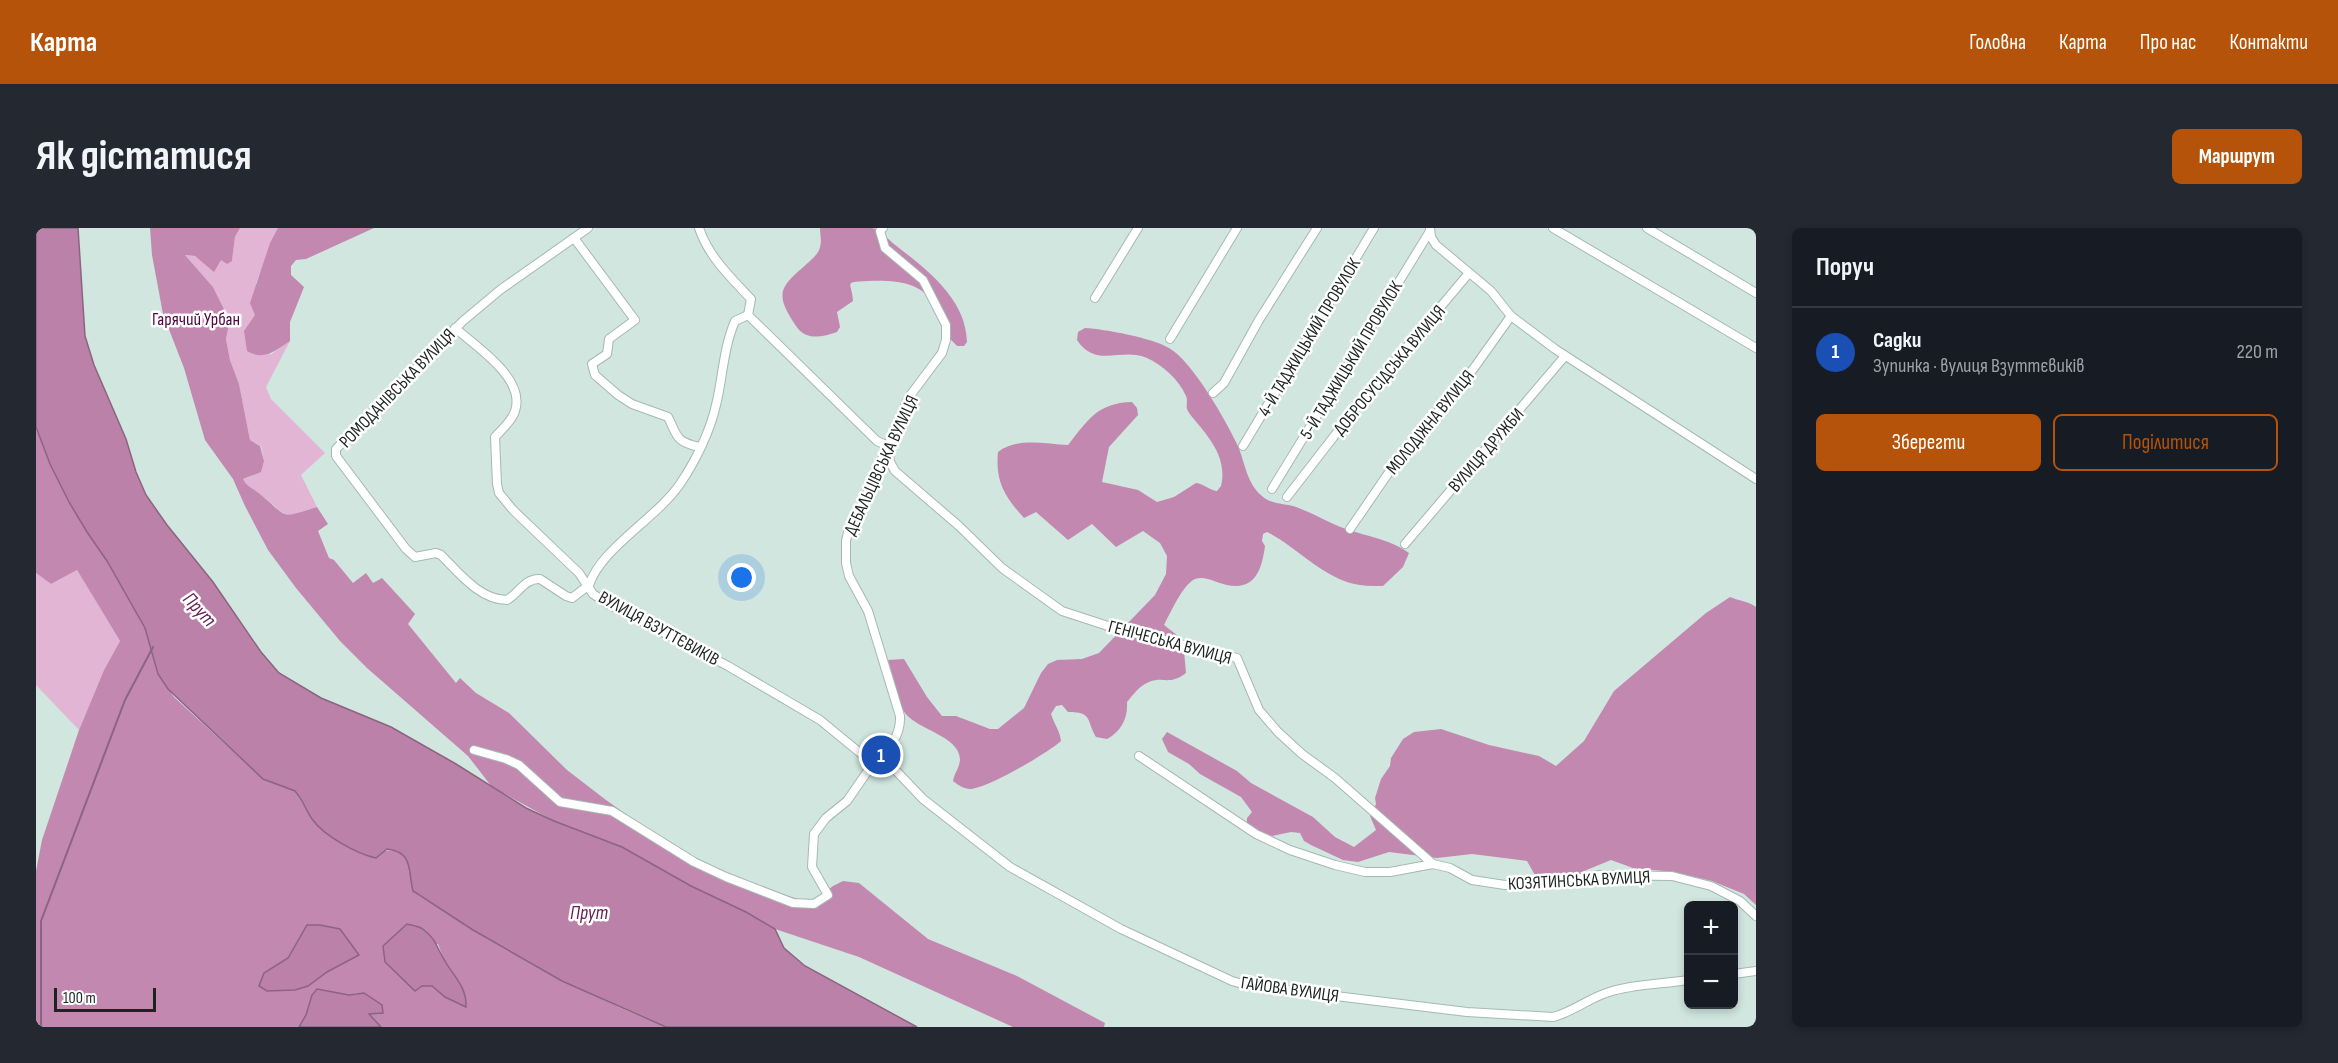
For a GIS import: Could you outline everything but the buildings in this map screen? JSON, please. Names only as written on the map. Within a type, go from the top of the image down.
[{"type":"street","name":"РОМОДАНІВСЬКА ВУЛИЦЯ","points":[[588,228],[500,290],[455,328],[336,449],[336,456],[406,549],[415,557],[436,553],[441,555],[476,588],[489,596],[507,600],[529,580],[535,579],[540,579],[572,598],[589,585]]},
{"type":"street","points":[[699,228],[704,243],[716,262],[751,299],[748,315],[877,441],[888,446]]},
{"type":"street","name":"ДЕБАЛЬЦІВСЬКА ВУЛИЦЯ","points":[[474,750],[519,765],[560,802],[612,811],[694,862],[726,877],[794,903],[814,904],[828,895],[812,867],[814,834],[826,818],[847,801],[899,732],[900,716],[868,611],[849,576],[846,563],[846,541],[909,397],[942,353],[946,340],[946,325],[922,280],[885,248],[880,231],[883,228]]},
{"type":"street","points":[[1095,298],[1138,228]]},
{"type":"street","points":[[1170,339],[1236,228]]},
{"type":"street","points":[[1213,393],[1224,383],[1317,228]]},
{"type":"street","name":"4-Й ТАДЖИЦЬКИЙ ПРОВУЛОК","points":[[1243,446],[1374,228]]},
{"type":"street","points":[[1553,228],[1756,348]]},
{"type":"street","points":[[1647,228],[1756,293]]},
{"type":"street","points":[[1430,229],[1431,237],[1436,245],[1491,291],[1511,316],[1566,356],[1756,479]]},
{"type":"street","name":"5-Й ТАДЖИЦЬКИЙ ПРОВУЛОК","points":[[1272,489],[1430,229]]},
{"type":"street","points":[[574,238],[635,320],[609,339],[607,354],[592,364],[595,375],[632,404],[668,417],[677,437],[683,443],[699,447]]},
{"type":"street","name":"ДОБРОСУСІДСЬКА ВУЛИЦЯ","points":[[1287,497],[1359,404],[1469,273]]},
{"type":"street","name":"ВУЛИЦЯ ВЗУТТЄВИКІВ","points":[[748,315],[735,321],[731,330],[724,353],[716,406],[699,447],[679,485],[660,508],[606,557],[596,569],[589,585],[593,594],[608,604],[728,666],[820,720],[859,752],[878,759]]},
{"type":"street","name":"МОЛОДІЖНА ВУЛИЦЯ","points":[[1350,528],[1394,465],[1474,368],[1511,316]]},
{"type":"street","points":[[455,328],[502,370],[512,383],[517,398],[515,412],[495,437],[499,493],[513,510],[589,585]]},
{"type":"street","name":"ВУЛИЦЯ ДРУЖБИ","points":[[1405,544],[1566,356]]},
{"type":"street","name":"ГЕНІЧЕСЬКА ВУЛИЦЯ","points":[[888,446],[890,462],[895,471],[910,486],[959,526],[1002,568],[1062,611],[1108,626],[1237,658],[1260,710],[1278,732],[1302,754],[1335,778],[1433,864]]},
{"type":"street","points":[[1139,756],[1256,834],[1290,850],[1365,872],[1390,872],[1433,864]]},
{"type":"street","name":"ГАЙОВА ВУЛИЦЯ","points":[[878,759],[923,799],[1010,867],[1121,929],[1246,985],[1467,1012],[1553,1017],[1565,1014],[1611,991],[1684,981]]},
{"type":"street","name":"КОЗЯТИНСЬКА ВУЛИЦЯ","points":[[1433,864],[1450,868],[1472,880],[1505,885],[1536,885],[1600,875],[1672,876],[1711,886],[1740,901],[1756,916]]},
{"type":"street","points":[[1738,973],[1756,971]]},
{"type":"shaded area","points":[[240,228],[278,228],[256,283],[256,315],[270,355],[290,341],[266,387],[271,399],[325,453],[301,475],[317,507],[296,514],[281,512],[248,486],[243,479],[252,476],[264,461],[261,446],[250,440],[239,384],[230,360],[226,339],[229,324],[224,309],[213,287],[185,255],[232,261],[235,237]]},
{"type":"shaded area","points":[[77,570],[120,641],[104,670],[79,730],[36,685],[36,573],[51,584]]},
{"type":"green space","points":[[150,228],[240,228],[235,237],[232,261],[227,264],[221,260],[214,272],[195,256],[185,255],[213,287],[229,324],[226,339],[230,360],[239,384],[250,440],[260,446],[264,461],[261,472],[243,479],[285,514],[317,507],[328,524],[318,531],[329,558],[334,560],[353,583],[366,573],[373,583],[382,578],[415,614],[408,624],[456,683],[460,678],[476,693],[509,713],[567,770],[671,846],[701,864],[751,885],[805,901],[817,899],[843,881],[859,883],[928,939],[1017,976],[1105,1023],[1104,1027],[1013,1027],[859,957],[775,929],[622,847],[554,821],[492,787],[468,756],[367,668],[340,641],[268,550],[233,479],[205,440],[184,368],[163,314],[152,255]]},
{"type":"green space","name":"Гарячий Урбан","points":[[278,228],[374,228],[306,259],[296,260],[291,266],[291,275],[304,287],[290,322],[290,341],[264,355],[253,354],[247,351],[244,331],[255,315],[250,303],[270,243]]},
{"type":"green space","points":[[820,228],[872,228],[883,234],[931,274],[952,298],[965,326],[967,342],[964,346],[957,346],[945,333],[935,306],[923,291],[906,284],[887,281],[860,281],[850,284],[853,301],[837,312],[840,327],[837,332],[809,336],[800,331],[784,305],[782,297],[787,283],[819,251]]},
{"type":"green space","points":[[1085,328],[1116,332],[1152,341],[1162,344],[1178,355],[1197,377],[1216,406],[1237,444],[1252,485],[1266,499],[1296,507],[1346,529],[1395,545],[1409,553],[1403,567],[1383,586],[1358,585],[1338,579],[1278,538],[1267,532],[1263,534],[1262,541],[1265,546],[1262,562],[1256,576],[1251,581],[1237,586],[1207,579],[1195,579],[1190,582],[1177,600],[1164,625],[1183,640],[1186,673],[1171,680],[1149,682],[1140,688],[1127,702],[1123,724],[1107,739],[1096,737],[1085,715],[1068,712],[1062,705],[1056,706],[1051,714],[1061,741],[1002,777],[978,787],[966,788],[953,781],[960,759],[953,744],[905,713],[894,687],[888,660],[904,659],[927,697],[942,716],[956,716],[990,729],[998,729],[1024,708],[1041,673],[1048,664],[1057,660],[1082,659],[1099,653],[1155,595],[1166,574],[1167,556],[1160,543],[1143,531],[1116,547],[1092,524],[1068,540],[1036,512],[1024,518],[1007,496],[1000,481],[998,452],[1014,444],[1022,443],[1068,445],[1094,414],[1110,406],[1132,402],[1137,408],[1138,415],[1109,447],[1102,482],[1138,490],[1157,502],[1174,497],[1196,483],[1217,491],[1221,486],[1222,468],[1217,452],[1188,411],[1186,396],[1175,379],[1147,358],[1137,355],[1092,354],[1084,349],[1077,340],[1078,332]]},
{"type":"green space","points":[[36,427],[50,464],[69,502],[107,561],[145,628],[158,674],[174,697],[263,779],[295,791],[320,828],[365,855],[391,850],[402,854],[407,859],[411,870],[413,891],[418,895],[539,967],[601,999],[666,1027],[381,1027],[368,1013],[358,993],[349,995],[317,989],[312,995],[306,1015],[299,1027],[36,1027],[36,871],[42,840],[79,730],[104,670],[120,641],[77,570],[51,584],[36,573]],"holes":[[[308,925],[327,972],[308,986],[264,973],[288,958]],[[438,944],[444,960],[466,1007],[445,997],[432,986],[422,986],[415,991],[385,962]]]},
{"type":"green space","points":[[1730,597],[1756,607],[1756,905],[1744,894],[1712,881],[1674,872],[1633,868],[1611,860],[1572,876],[1536,877],[1527,861],[1472,854],[1437,858],[1389,852],[1358,862],[1343,860],[1304,841],[1300,833],[1291,832],[1272,836],[1247,826],[1247,818],[1252,812],[1241,797],[1200,774],[1189,764],[1168,752],[1162,739],[1167,732],[1237,771],[1251,783],[1313,817],[1335,837],[1354,847],[1376,830],[1370,816],[1376,804],[1375,798],[1381,779],[1403,739],[1414,732],[1441,729],[1489,745],[1539,756],[1556,766],[1584,741],[1614,691],[1706,613]]},
{"type":"water","name":"Прут","points":[[36,228],[78,228],[85,336],[94,365],[126,439],[146,495],[213,582],[261,652],[279,673],[321,698],[391,727],[526,808],[622,847],[691,886],[746,912],[775,929],[784,948],[805,966],[917,1027],[666,1027],[562,981],[473,930],[413,891],[408,864],[402,854],[387,849],[376,858],[351,848],[324,832],[317,825],[295,791],[263,779],[168,689],[158,674],[145,628],[107,561],[69,502],[50,464],[36,427]]},
{"type":"water","points":[[407,924],[422,929],[434,941],[462,988],[466,1007],[445,997],[432,986],[422,986],[415,991],[385,962],[383,946]]},
{"type":"water","points":[[307,925],[340,929],[359,955],[327,972],[308,986],[295,990],[267,991],[259,986],[264,973],[288,958]]},
{"type":"water","points":[[317,989],[349,995],[364,993],[382,1005],[383,1013],[369,1014],[381,1027],[299,1027],[306,1015],[312,995]]},
{"type":"waterway","points":[[41,1027],[41,921],[125,700],[153,647]]},
{"type":"place","name":"Садки","points":[[881,755]]}]
